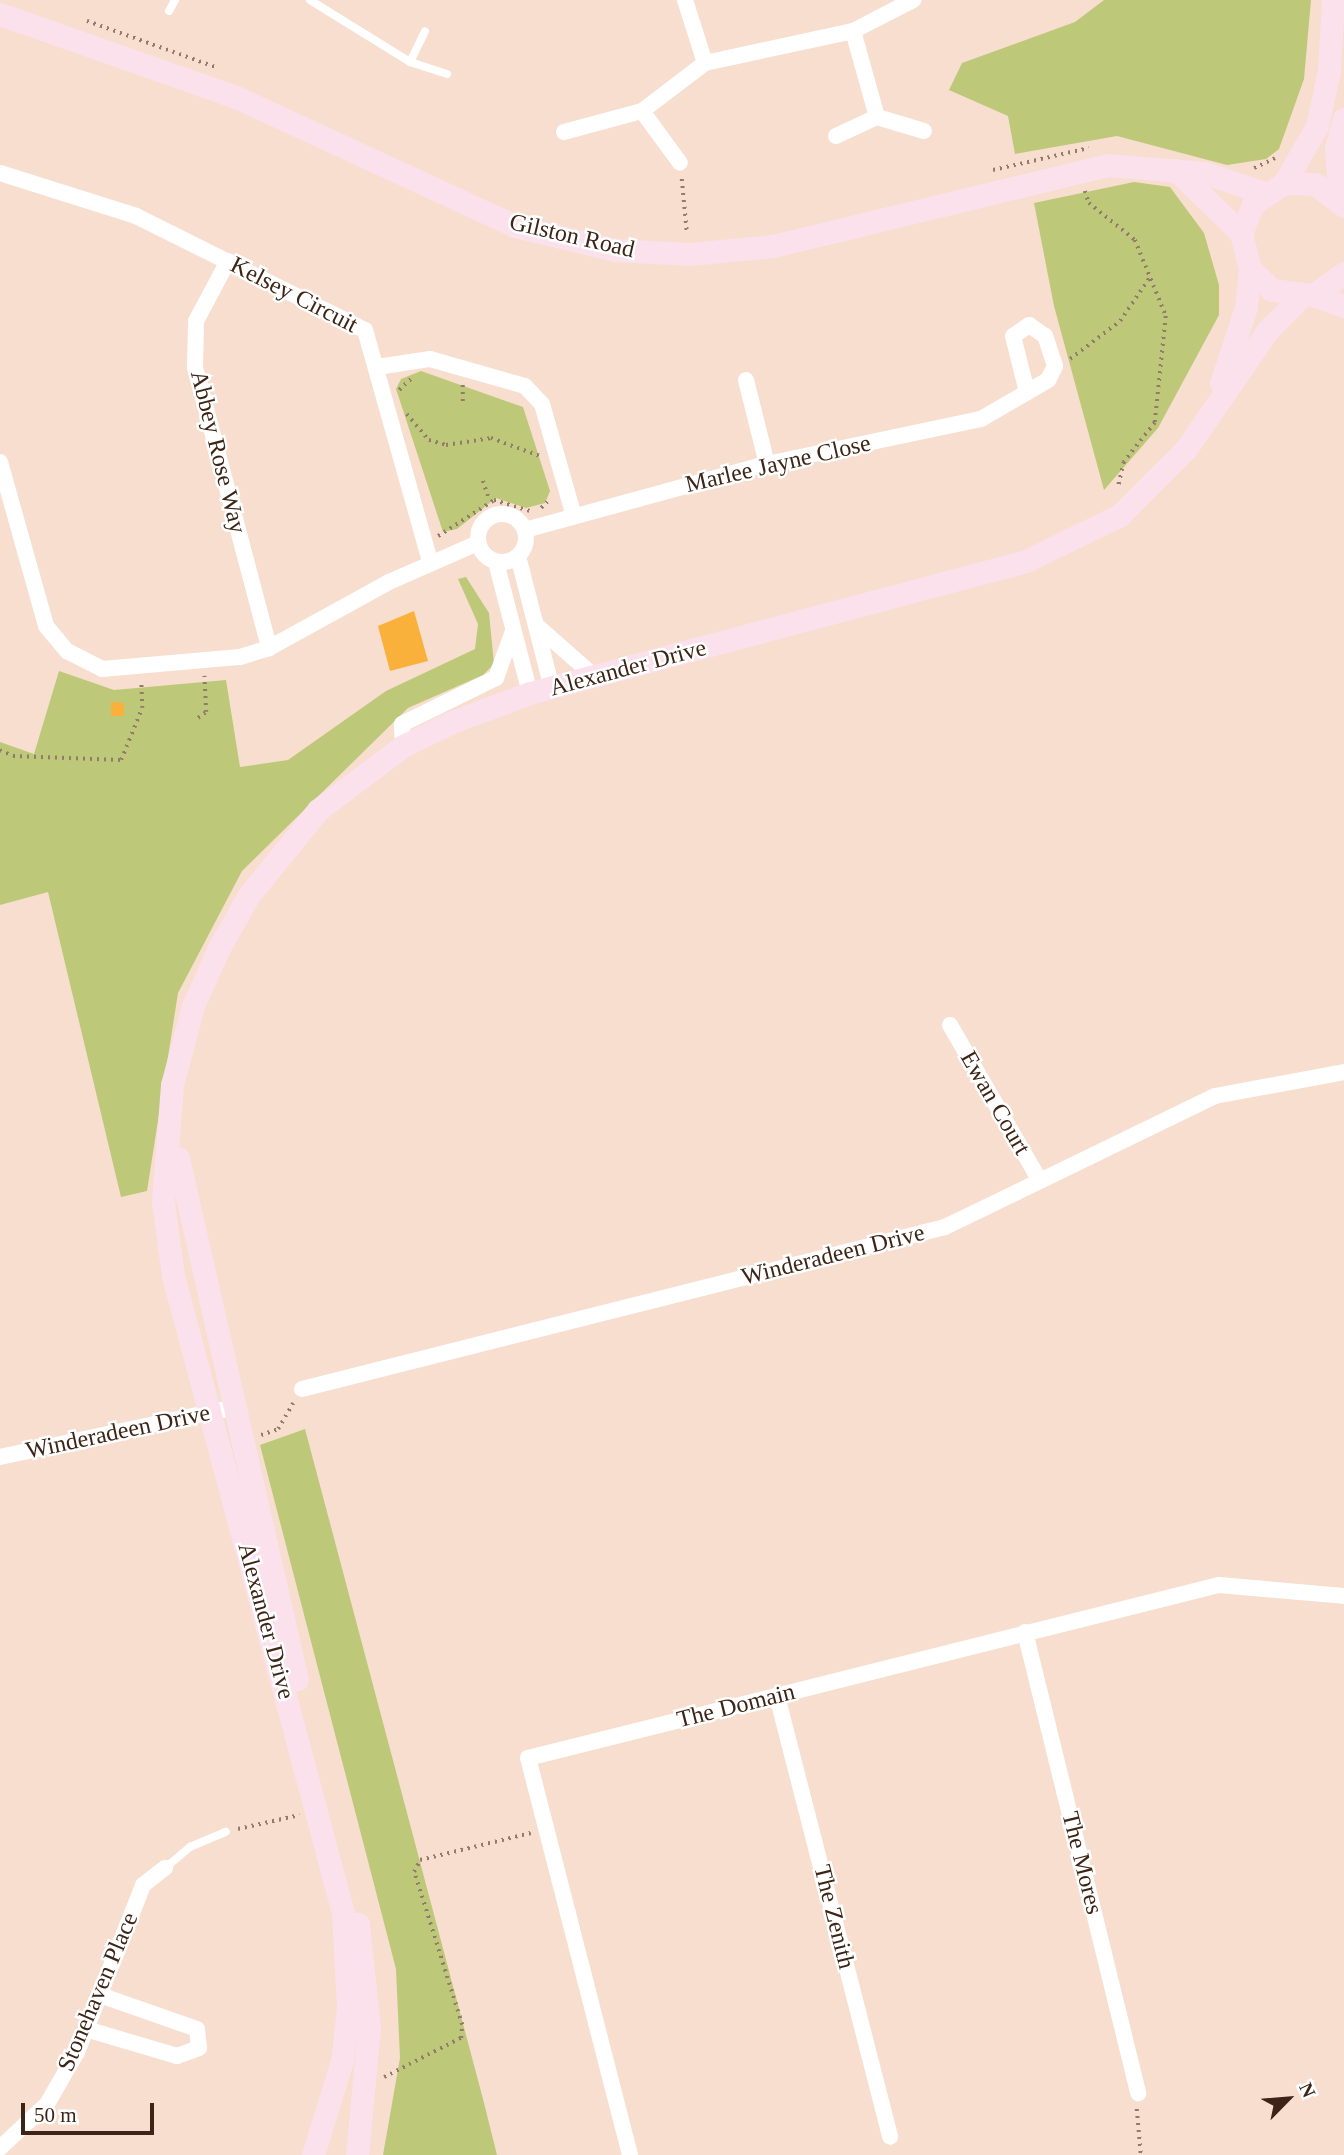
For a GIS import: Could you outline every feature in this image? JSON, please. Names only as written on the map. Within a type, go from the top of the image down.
[{"type":"main road","points":[[1175,169],[1241,233],[1317,126],[1329,71],[1333,0]]},
{"type":"main road","name":"Gilston Road","points":[[0,14],[238,98],[515,226],[615,250],[690,254],[773,246],[1080,170],[1136,163],[1274,188],[1315,184],[1342,203]]},
{"type":"main road","points":[[1342,203],[1336,148],[1344,119]]},
{"type":"main road","name":"Alexander Drive","points":[[1213,406],[1247,307],[1250,269],[1241,233]]},
{"type":"main road","points":[[1250,269],[1272,290],[1308,295],[1344,306]]},
{"type":"main road","name":"Alexander Drive","points":[[313,2155],[343,2048],[349,1980],[343,1913],[173,1276],[163,1202],[172,1085],[192,1006],[248,895],[318,810],[403,746],[541,690],[1026,561],[1119,515],[1167,471],[1266,331],[1308,295],[1344,273]]},
{"type":"main road","name":"Alexander Drive","points":[[172,1085],[180,1186],[245,1440],[304,1713],[360,1929],[369,1995],[368,2086],[356,2155]]},
{"type":"street","points":[[685,0],[705,62]]},
{"type":"street","points":[[564,132],[642,111],[705,62],[853,31],[913,0]]},
{"type":"street","points":[[853,31],[877,117]]},
{"type":"street","points":[[642,111],[680,163]]},
{"type":"street","points":[[836,136],[877,117],[924,131]]},
{"type":"street","name":"Kelsey Circuit","points":[[0,173],[119,209],[355,322],[369,338],[377,367],[394,400],[430,562]]},
{"type":"street","name":"Abbey Rose Way","points":[[228,261],[196,321],[195,367],[269,648]]},
{"type":"street","points":[[1027,391],[1013,336],[1019,326],[1045,336],[1055,366]]},
{"type":"street","points":[[377,367],[430,359],[525,386],[542,404],[573,512]]},
{"type":"street","name":"Marlee Jayne Close","points":[[525,530],[573,512],[767,464],[981,419],[1048,380],[1055,366]]},
{"type":"street","points":[[746,380],[767,464]]},
{"type":"street","points":[[0,462],[46,626],[67,651],[102,669],[203,660],[269,648],[430,562],[478,544]]},
{"type":"street","points":[[478,544],[480,525],[494,514],[512,516],[525,530],[518,556],[536,625],[541,690]]},
{"type":"street","points":[[478,544],[496,562],[513,631],[541,690]]},
{"type":"street","points":[[496,562],[518,556]]},
{"type":"street","points":[[536,625],[595,677]]},
{"type":"street","points":[[403,746],[402,724],[496,678],[513,631]]},
{"type":"street","name":"Ewan Court","points":[[950,1025],[1040,1181]]},
{"type":"street","name":"Winderadeen Drive","points":[[302,1389],[945,1227],[1216,1096],[1344,1072]]},
{"type":"street","name":"Winderadeen Drive","points":[[0,1457],[235,1407]]},
{"type":"street","name":"The Domain","points":[[631,2155],[528,1758],[1025,1632],[1234,1583],[1344,1596]]},
{"type":"street","name":"The Mores","points":[[1025,1632],[1138,2093]]},
{"type":"street","name":"The Zenith","points":[[777,1696],[890,2137]]},
{"type":"street","name":"Stonehaven Place","points":[[0,2148],[47,2104],[86,2029],[143,1885],[165,1868]]},
{"type":"street","points":[[86,2029],[177,2056],[199,2048],[197,2029],[100,1995]]},
{"type":"lane","points":[[169,10],[175,0]]},
{"type":"lane","points":[[310,0],[410,62],[447,74]]},
{"type":"lane","points":[[410,62],[425,31]]},
{"type":"lane","points":[[165,1868],[190,1847],[226,1832]]},
{"type":"path","points":[[73,17],[230,73]]},
{"type":"path","points":[[982,173],[1101,147]]},
{"type":"path","points":[[1249,170],[1282,150]]},
{"type":"path","points":[[680,163],[687,232]]},
{"type":"path","points":[[1084,189],[1089,203],[1127,229],[1166,316],[1160,399],[1155,423],[1124,462],[1119,515]]},
{"type":"path","points":[[676,233],[697,232]]},
{"type":"path","points":[[1055,366],[1120,321],[1150,277]]},
{"type":"path","points":[[416,377],[398,391],[394,400],[429,440],[446,445],[491,438],[542,457],[544,465]]},
{"type":"path","points":[[451,382],[475,389]]},
{"type":"path","points":[[463,385],[463,402]]},
{"type":"path","points":[[538,441],[542,454]]},
{"type":"path","points":[[483,481],[490,501]]},
{"type":"path","points":[[547,486],[549,500]]},
{"type":"path","points":[[424,541],[459,528],[490,501],[505,499],[534,511],[549,500]]},
{"type":"path","points":[[549,500],[573,512]]},
{"type":"path","points":[[198,718],[207,699],[203,660]]},
{"type":"path","points":[[0,750],[13,756],[121,760],[142,708],[140,666]]},
{"type":"path","points":[[245,1440],[278,1429],[302,1389]]},
{"type":"path","points":[[226,1832],[301,1814]]},
{"type":"path","points":[[368,2086],[461,2038],[462,2025],[414,1872],[420,1860],[547,1829]]},
{"type":"path","points":[[1138,2093],[1141,2155]]},
{"type":"green space","points":[[1104,0],[1311,0],[1304,79],[1279,149],[1266,159],[1227,165],[1117,136],[1015,154],[1008,116],[949,90],[962,63],[1075,22]]},
{"type":"green space","points":[[1134,182],[1170,187],[1204,233],[1219,285],[1219,315],[1158,428],[1104,490],[1054,306],[1034,203]]},
{"type":"green space","points":[[421,371],[523,407],[550,491],[545,503],[526,508],[496,498],[457,529],[443,532],[396,389],[401,379]]},
{"type":"green space","points":[[466,577],[489,613],[494,664],[483,675],[408,708],[242,871],[178,993],[147,1191],[121,1197],[48,892],[0,905],[0,742],[34,754],[59,671],[114,690],[226,680],[240,767],[288,760],[386,691],[475,649],[478,624],[458,579]]},
{"type":"green space","points":[[305,1429],[497,2155],[383,2155],[400,2058],[396,1969],[260,1445]]},
{"type":"building","points":[[414,611],[428,661],[390,671],[378,626]]},
{"type":"building","points":[[111,702],[124,703],[124,716],[111,716]]}]
